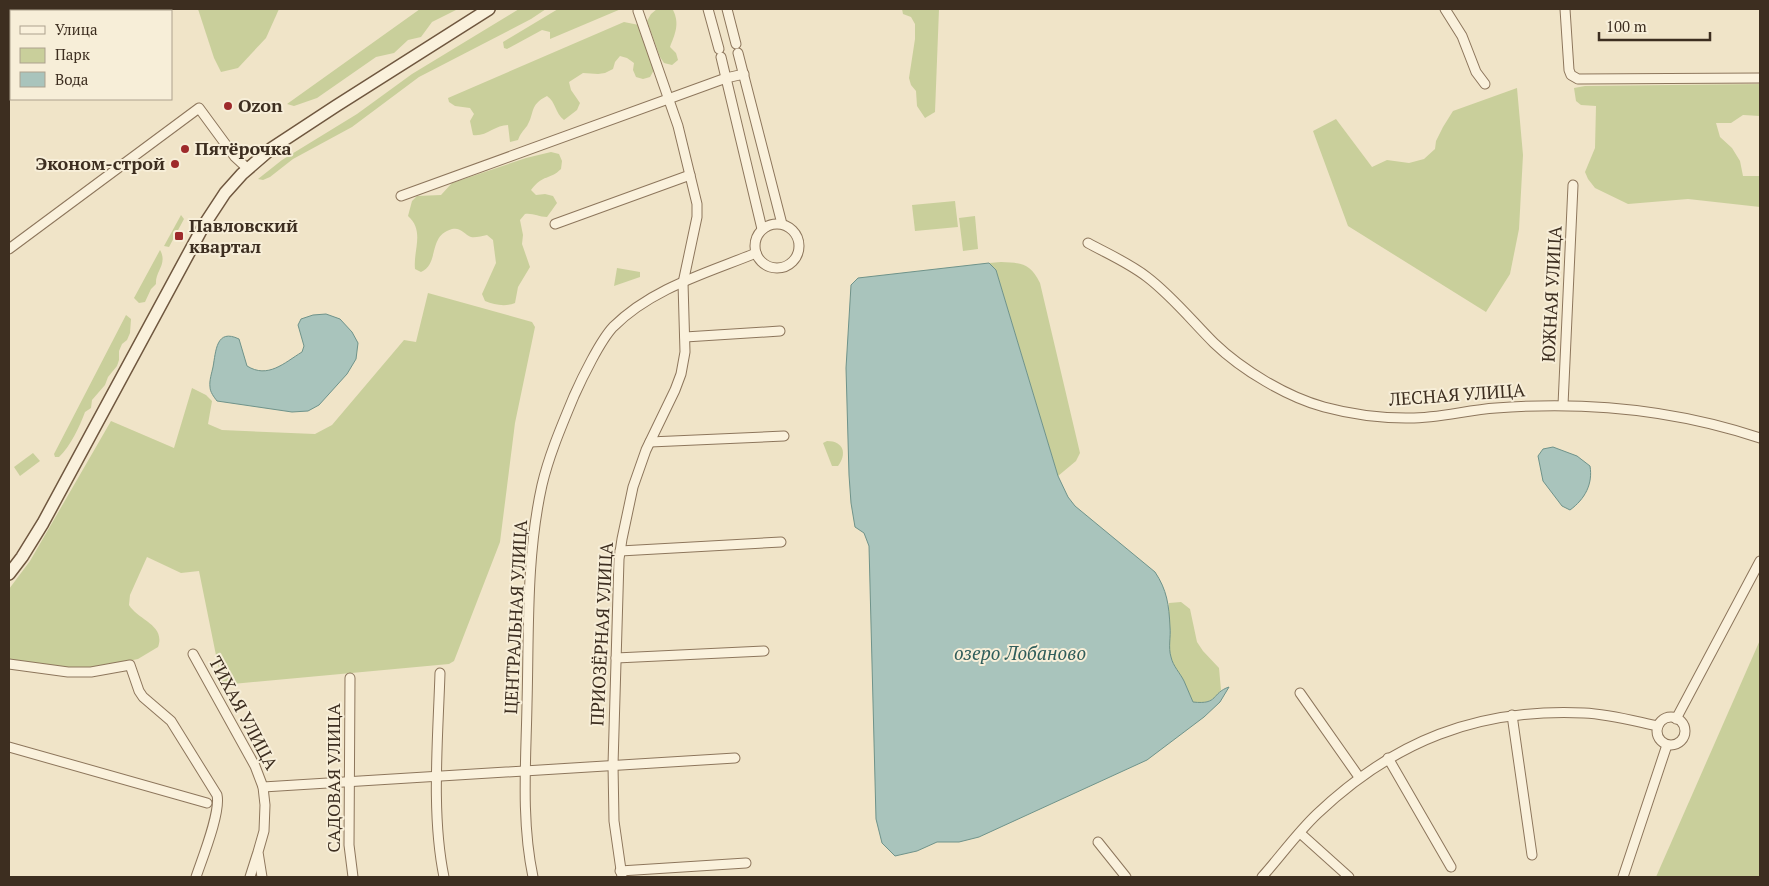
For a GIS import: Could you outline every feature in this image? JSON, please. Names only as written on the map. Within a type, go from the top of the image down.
[{"type":"main road","points":[[9,574],[22,557],[42,523],[204,225],[226,193],[248,169],[272,148],[489,9]]},
{"type":"street","points":[[708,9],[762,229]]},
{"type":"street","points":[[727,9],[782,224]]},
{"type":"street","points":[[1445,9],[1462,36],[1476,72],[1485,84]]},
{"type":"street","points":[[1565,9],[1569,70],[1571,75],[1578,79],[1760,78]]},
{"type":"street","name":"ПРИОЗЁРНАЯ УЛИЦА","points":[[621,874],[614,821],[613,765],[620,551],[633,487],[650,442],[681,374],[685,352],[683,282],[698,204],[678,126],[638,11]]},
{"type":"street","points":[[401,196],[726,78],[744,74]]},
{"type":"street","points":[[9,249],[199,108],[235,157],[248,169]]},
{"type":"street","points":[[556,224],[690,175]]},
{"type":"street","name":"ЮЖНАЯ УЛИЦА","points":[[1563,405],[1573,185]]},
{"type":"street","points":[[772,224],[782,224],[794,230],[799,238],[800,248],[792,262],[783,267],[772,267],[762,262],[756,254],[755,243],[762,229],[772,224]]},
{"type":"street","name":"ЛЕСНАЯ УЛИЦА","points":[[1088,244],[1146,276],[1172,298],[1236,362],[1283,391],[1323,407],[1374,416],[1407,418],[1494,408],[1563,405],[1629,408],[1698,420],[1760,438]]},
{"type":"street","name":"ЦЕНТРАЛЬНАЯ УЛИЦА","points":[[534,877],[526,830],[531,552],[542,483],[560,429],[580,384],[611,329],[632,309],[653,296],[683,282],[756,254]]},
{"type":"street","points":[[685,336],[780,331]]},
{"type":"street","points":[[650,442],[784,436]]},
{"type":"street","points":[[620,551],[781,542]]},
{"type":"street","points":[[1676,719],[1760,561]]},
{"type":"street","points":[[616,658],[764,651]]},
{"type":"street","name":"ТИХАЯ УЛИЦА","points":[[193,654],[255,766],[263,787],[265,805],[264,831],[258,852],[262,877]]},
{"type":"street","points":[[9,664],[68,672],[91,672],[130,665],[139,691],[171,721],[217,796],[218,802],[212,827],[196,877]]},
{"type":"street","points":[[440,673],[437,776],[439,838],[444,877]]},
{"type":"street","name":"САДОВАЯ УЛИЦА","points":[[350,678],[348,782],[349,846],[353,877]]},
{"type":"street","points":[[1300,693],[1359,777]]},
{"type":"street","points":[[1262,877],[1315,815],[1359,777],[1388,758],[1438,733],[1483,720],[1532,713],[1585,713],[1621,717],[1658,726]]},
{"type":"street","points":[[1512,715],[1532,855]]},
{"type":"street","points":[[1658,726],[1666,719],[1676,719],[1684,727],[1684,738],[1678,743],[1667,745]]},
{"type":"street","points":[[1658,726],[1659,738],[1667,745]]},
{"type":"street","points":[[1623,877],[1667,745]]},
{"type":"street","points":[[9,747],[207,803]]},
{"type":"street","points":[[263,787],[735,758]]},
{"type":"street","points":[[1388,758],[1451,866]]},
{"type":"street","points":[[1300,833],[1349,877]]},
{"type":"street","points":[[1098,842],[1126,877]]},
{"type":"street","points":[[250,877],[258,852]]},
{"type":"street","points":[[621,874],[746,864]]},
{"type":"green space","points":[[198,9],[279,9],[266,38],[238,68],[221,72],[214,58]]},
{"type":"green space","points":[[420,9],[458,9],[432,22],[421,37],[408,40],[394,53],[376,57],[317,98],[294,106],[287,104]]},
{"type":"green space","points":[[519,9],[546,9],[531,19],[419,77],[352,127],[293,159],[270,177],[263,180],[258,179],[282,160],[357,114],[412,74]]},
{"type":"green space","points":[[558,9],[621,9],[550,39],[550,32],[542,30],[507,49],[504,48],[503,42]]},
{"type":"green space","points":[[657,9],[673,10],[675,15],[676,29],[670,47],[676,53],[678,60],[672,65],[664,63],[660,57],[647,21]]},
{"type":"green space","points":[[902,9],[939,9],[935,112],[925,118],[917,106],[916,91],[911,85],[909,78],[915,39],[915,24],[911,17],[903,14]]},
{"type":"green space","points":[[624,22],[639,25],[654,70],[650,77],[643,79],[636,77],[633,70],[634,63],[620,56],[615,62],[613,69],[605,73],[583,73],[569,82],[571,90],[580,103],[577,110],[564,120],[547,96],[541,99],[535,106],[527,126],[518,140],[510,142],[508,125],[482,134],[473,135],[470,121],[474,114],[470,108],[455,106],[449,102],[448,98]]},
{"type":"green space","points":[[1760,84],[1760,116],[1743,115],[1731,123],[1716,123],[1720,137],[1732,148],[1740,161],[1743,176],[1760,176],[1760,207],[1688,199],[1628,204],[1595,188],[1588,179],[1585,172],[1595,148],[1596,106],[1581,105],[1576,101],[1574,88],[1585,86]]},
{"type":"green space","points":[[1517,88],[1523,155],[1519,229],[1510,274],[1486,312],[1348,226],[1313,131],[1336,119],[1372,167],[1387,160],[1409,163],[1424,159],[1435,149],[1436,141],[1453,111]]},
{"type":"green space","points":[[551,152],[559,154],[562,161],[561,169],[543,179],[531,190],[536,195],[545,194],[553,196],[557,203],[547,217],[525,214],[520,220],[523,235],[522,244],[530,267],[518,287],[515,303],[504,305],[492,304],[485,301],[482,294],[496,263],[493,240],[487,235],[471,237],[460,230],[452,229],[439,238],[427,268],[421,272],[415,269],[417,234],[413,222],[408,216],[412,201],[417,196],[441,195],[452,183],[526,158]]},
{"type":"green space","points":[[955,201],[958,227],[915,231],[912,205]]},
{"type":"green space","points":[[181,215],[184,219],[169,247],[164,246]]},
{"type":"green space","points":[[975,216],[978,249],[963,251],[959,218]]},
{"type":"green space","points":[[160,250],[163,259],[156,284],[151,289],[145,302],[139,303],[134,298]]},
{"type":"green space","points":[[1001,262],[1025,265],[1033,271],[1040,283],[1080,453],[1076,461],[1058,476],[996,270],[989,263]]},
{"type":"green space","points":[[617,268],[640,272],[640,277],[614,286]]},
{"type":"green space","points":[[428,293],[532,322],[535,327],[515,423],[500,542],[454,661],[449,664],[222,685],[199,571],[181,573],[147,557],[130,595],[129,605],[155,628],[159,639],[158,647],[138,659],[99,667],[46,667],[9,662],[9,589],[30,561],[111,421],[174,448],[192,388],[206,395],[212,401],[208,424],[222,430],[315,434],[332,425],[404,340],[416,342]]},
{"type":"green space","points":[[126,315],[131,319],[130,333],[119,351],[117,366],[108,377],[105,385],[92,400],[91,408],[85,412],[67,448],[59,457],[55,457],[54,454]]},
{"type":"green space","points":[[827,441],[837,443],[842,449],[843,453],[838,466],[832,466],[823,443]]},
{"type":"green space","points":[[33,453],[40,461],[20,476],[14,467]]},
{"type":"green space","points":[[1181,602],[1190,609],[1197,642],[1219,668],[1221,690],[1215,697],[1206,702],[1193,703],[1184,681],[1171,661],[1169,648],[1169,603]]},
{"type":"green space","points":[[1760,640],[1760,877],[1656,877]]},
{"type":"water","name":"озеро Лобаново","points":[[989,263],[996,270],[1058,476],[1068,497],[1075,506],[1155,572],[1165,592],[1168,605],[1171,657],[1193,702],[1207,702],[1223,689],[1229,687],[1220,702],[1204,717],[1147,760],[979,837],[959,842],[937,842],[917,851],[895,856],[882,843],[876,819],[869,546],[864,533],[855,527],[851,503],[846,368],[851,285],[858,278]]},
{"type":"water","points":[[326,314],[340,319],[352,332],[358,343],[356,359],[347,374],[319,405],[308,411],[292,412],[217,401],[212,394],[210,382],[216,348],[221,339],[231,336],[239,339],[247,366],[255,370],[269,370],[282,365],[302,352],[304,346],[298,325],[301,319],[313,315]]},
{"type":"water","points":[[1553,447],[1577,456],[1590,466],[1591,473],[1587,491],[1570,510],[1562,506],[1543,481],[1538,456],[1543,449]]},
{"type":"place","name":"Ozon","points":[[228,106]]},
{"type":"place","name":"Пятёрочка","points":[[185,149]]},
{"type":"place","name":"Эконом-строй","points":[[175,164]]},
{"type":"place","name":"Павловский квартал","points":[[179,236]]}]
